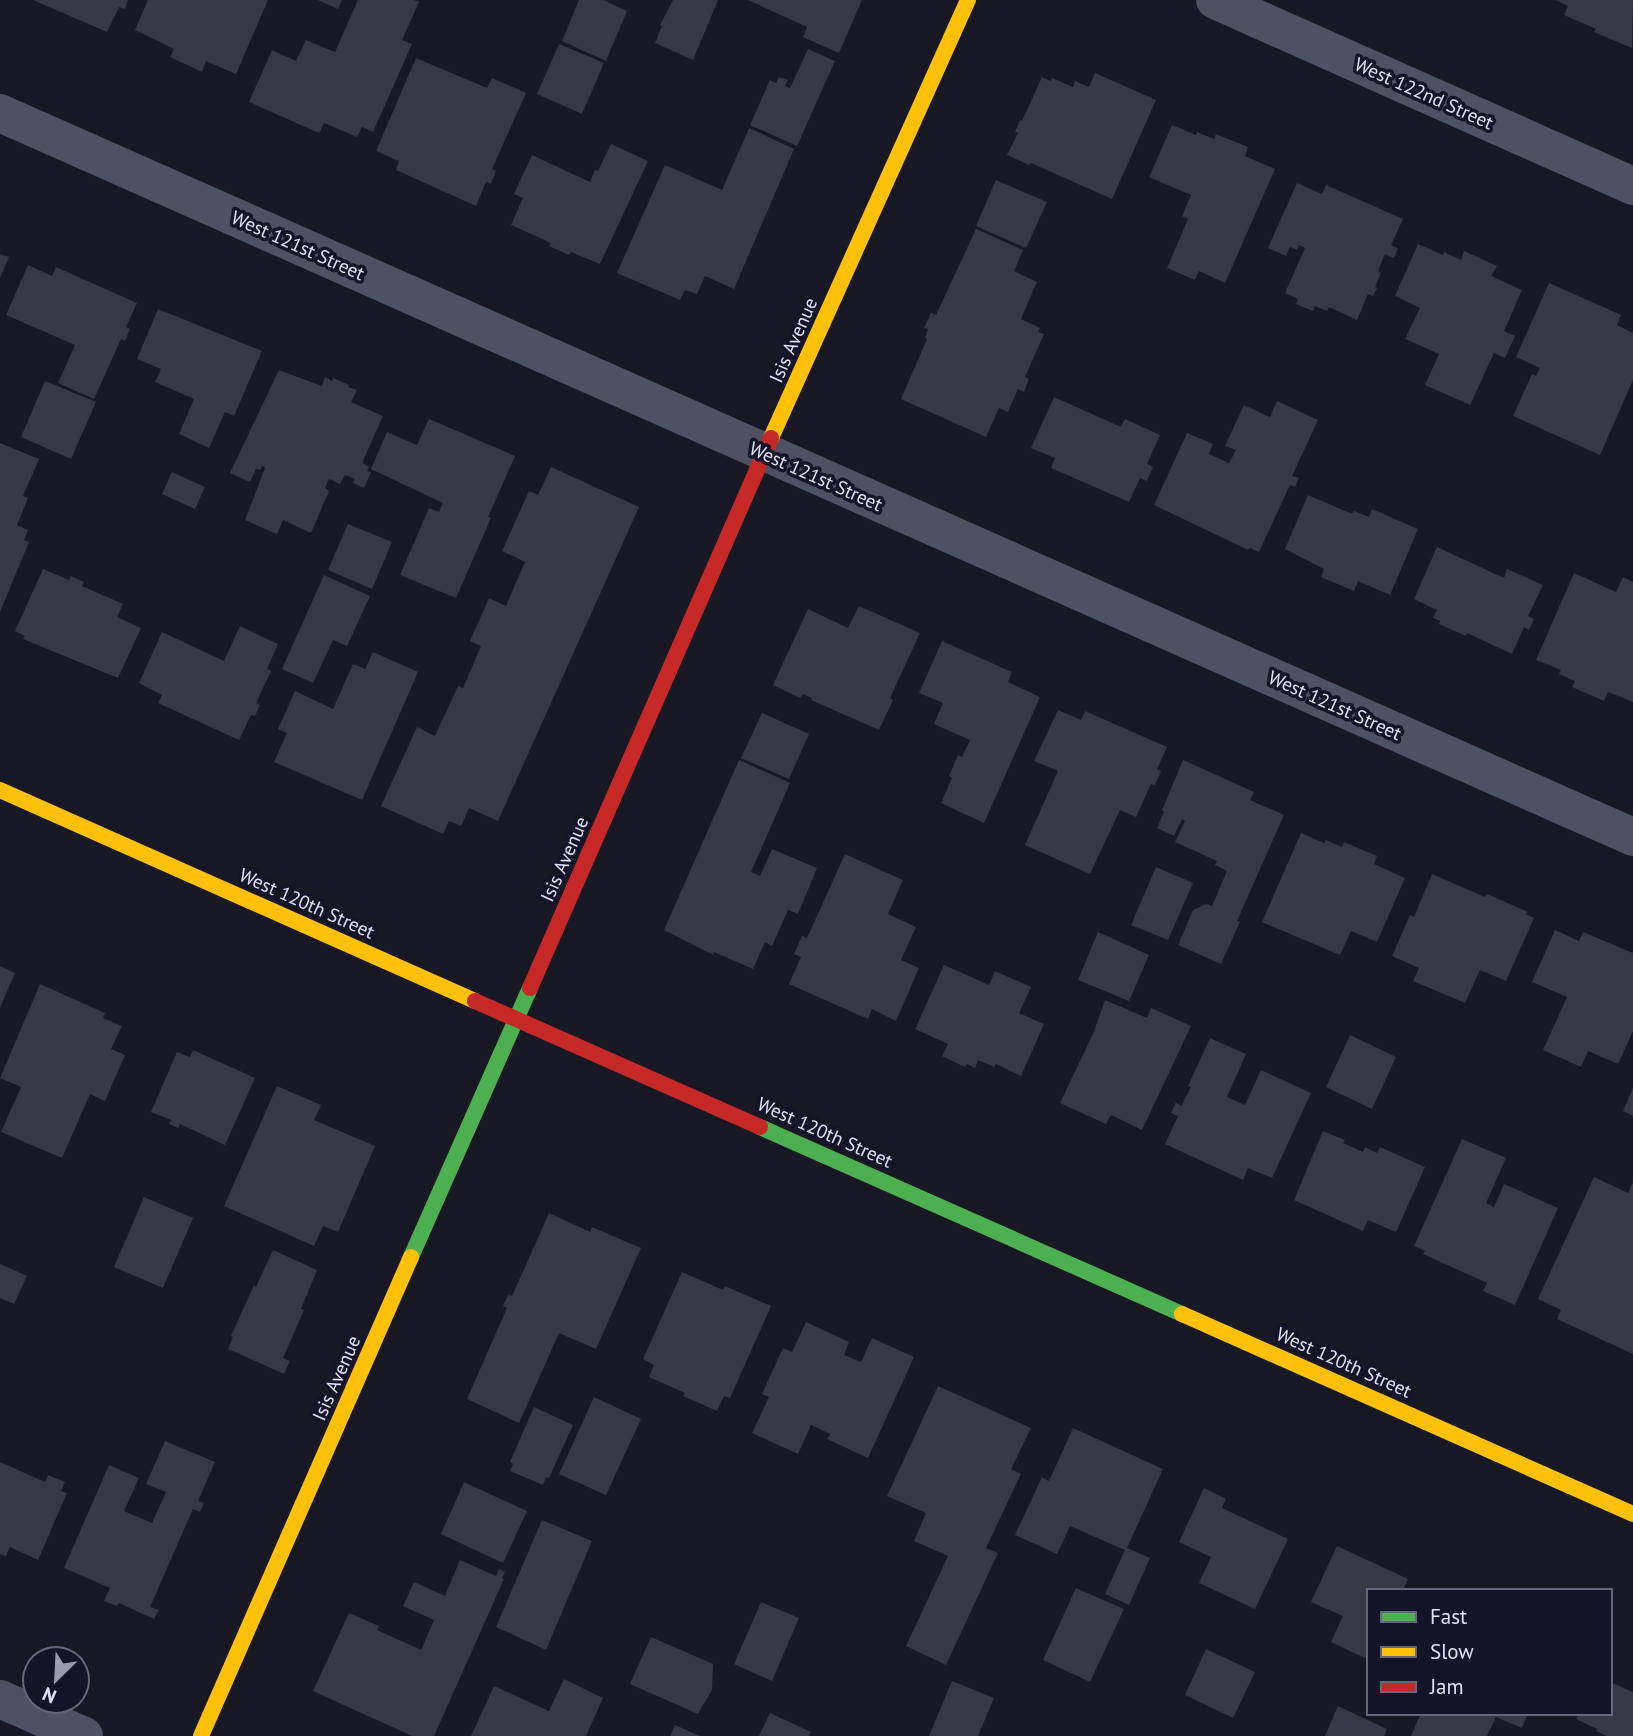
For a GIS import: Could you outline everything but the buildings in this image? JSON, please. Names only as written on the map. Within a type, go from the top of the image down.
[{"type":"street","name":"Isis Avenue","points":[[201,1736],[765,453],[968,0]]},
{"type":"street","name":"West 122nd Street","points":[[1214,0],[1633,186]]},
{"type":"street","name":"West 121st Street","points":[[0,113],[1633,837]]},
{"type":"street","name":"West 120th Street","points":[[0,790],[1633,1514]]},
{"type":"street","points":[[0,1699],[84,1736]]},
{"type":"traffic: fast","points":[[411,1257],[530,988]]},
{"type":"traffic: fast","points":[[760,1127],[1182,1314]]},
{"type":"traffic: slow","points":[[771,438],[968,0]]},
{"type":"traffic: slow","points":[[0,790],[475,1001]]},
{"type":"traffic: slow","points":[[201,1736],[411,1257]]},
{"type":"traffic: slow","points":[[1182,1314],[1633,1514]]},
{"type":"traffic: jam","points":[[530,988],[771,438]]},
{"type":"traffic: jam","points":[[475,1001],[760,1127]]}]
